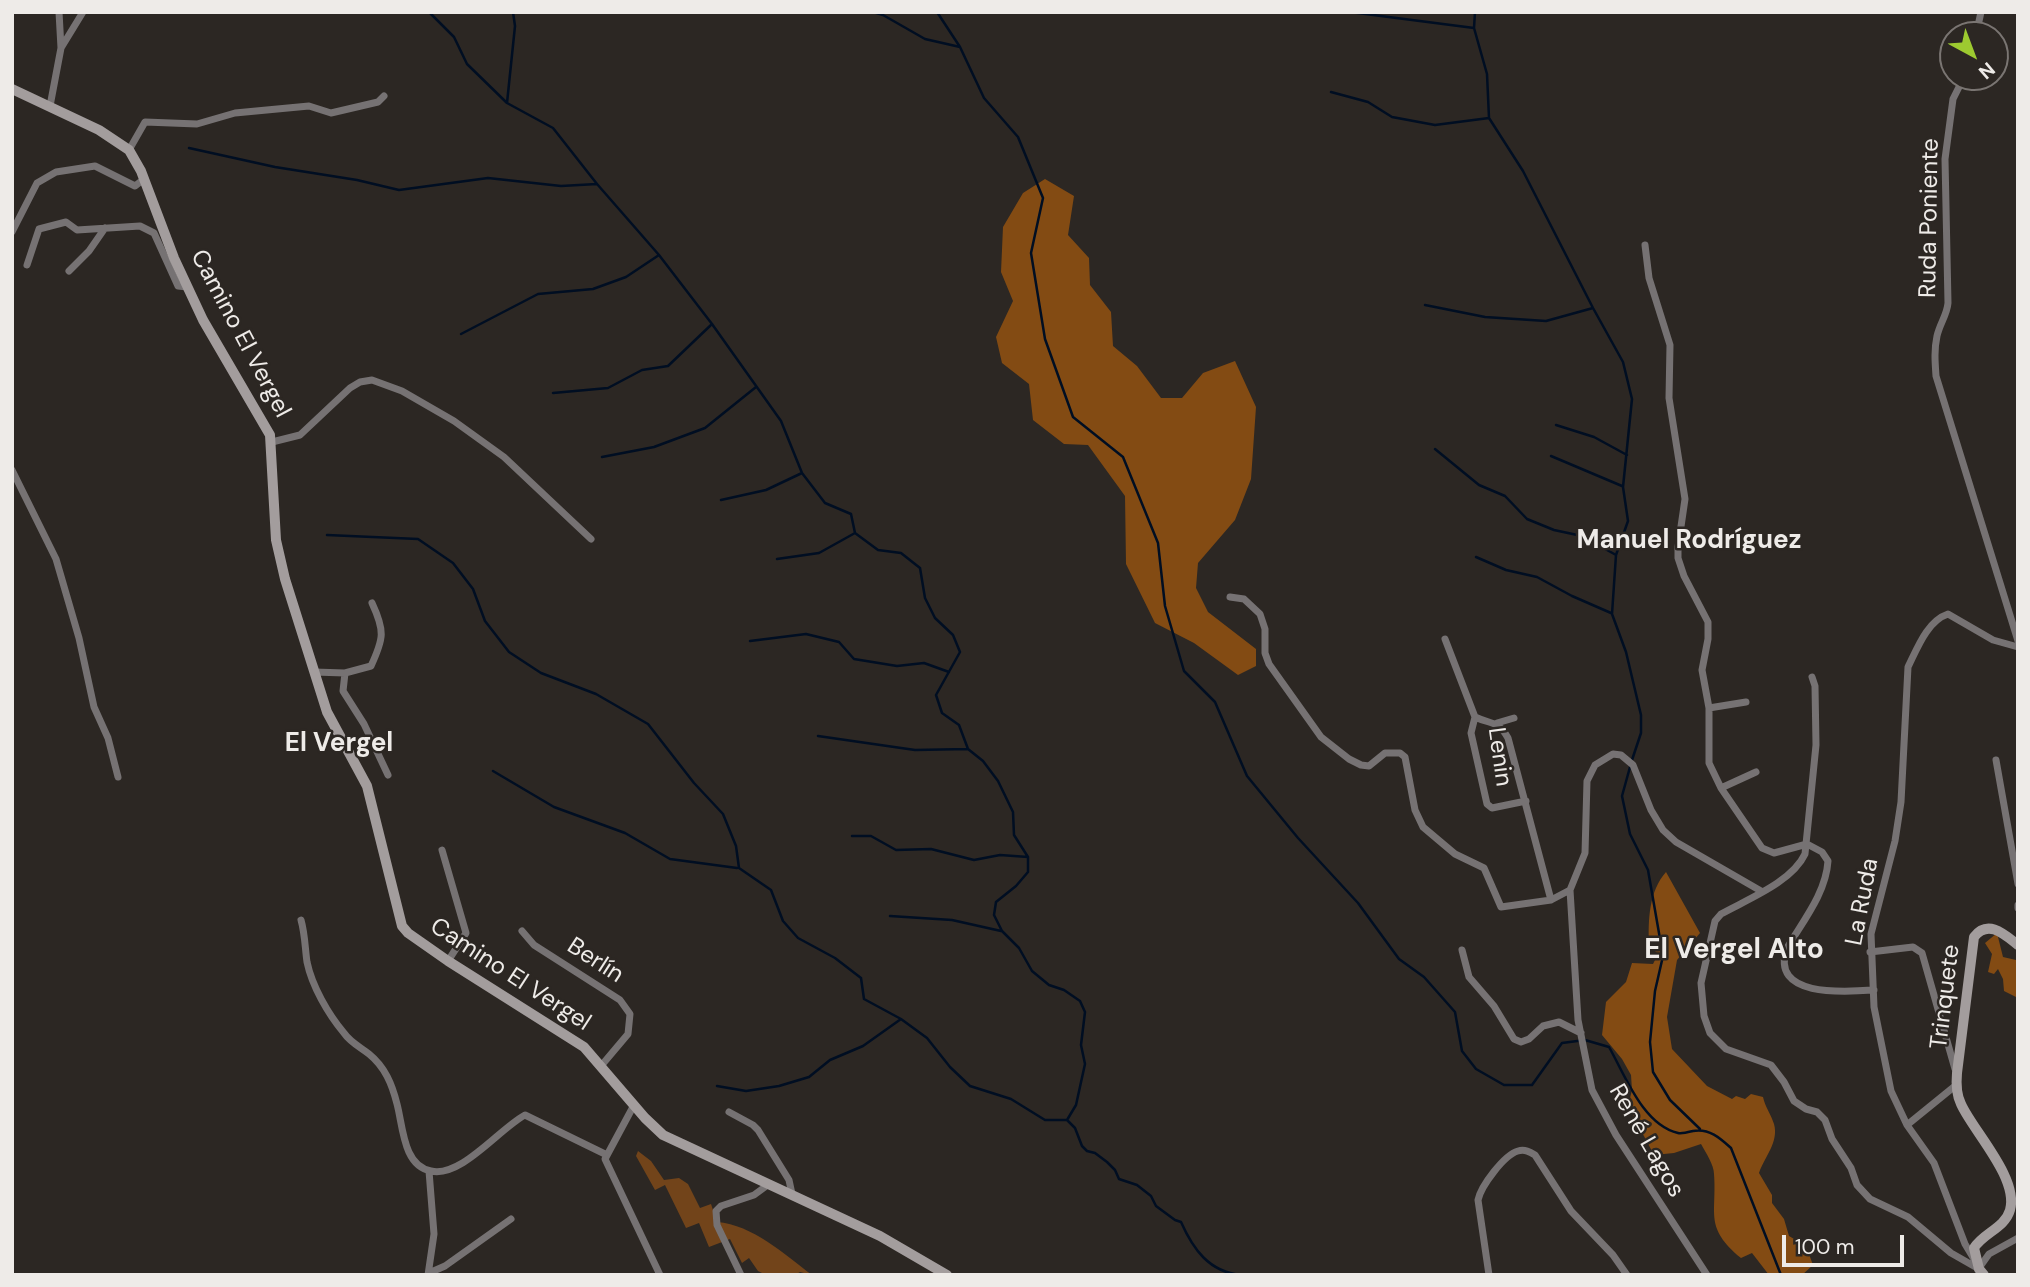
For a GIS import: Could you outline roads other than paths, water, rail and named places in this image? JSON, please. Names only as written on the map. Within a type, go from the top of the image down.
[{"type":"street","points":[[50,106],[61,48],[59,12]]},
{"type":"street","points":[[61,48],[83,12]]},
{"type":"street","name":"Camino El Vergel","points":[[12,89],[99,130],[128,150],[137,162],[187,287],[217,346],[267,427],[272,442],[276,540],[285,579],[327,712],[367,786],[402,926],[448,961],[584,1047],[634,1105],[671,1139],[880,1236],[947,1275]]},
{"type":"street","name":"Ruda Poniente","points":[[1957,91],[1953,99],[1945,159],[1948,303],[1934,352],[1936,376],[2018,641]]},
{"type":"street","points":[[128,150],[145,122],[197,124],[235,113],[309,106],[331,113],[378,102],[384,96]]},
{"type":"street","points":[[12,232],[37,183],[57,172],[95,166],[135,186],[144,179]]},
{"type":"street","points":[[27,265],[39,229],[66,222],[77,230],[139,226],[154,233],[178,286],[187,287]]},
{"type":"street","points":[[69,271],[89,251],[104,228]]},
{"type":"street","points":[[1645,245],[1648,278],[1670,345],[1670,408],[1685,499],[1678,558],[1684,576],[1708,622],[1708,639],[1702,670],[1709,708],[1709,763],[1721,788],[1756,842],[1768,852],[1774,853],[1807,844],[1822,852],[1828,861],[1824,886],[1783,958],[1791,978],[1811,988],[1832,993],[1874,990]]},
{"type":"street","points":[[272,442],[300,435],[350,388],[360,382],[372,380],[402,391],[494,450],[535,485],[591,540]]},
{"type":"street","points":[[12,470],[56,559],[79,638],[94,707],[108,738],[118,777]]},
{"type":"street","points":[[1230,597],[1244,599],[1261,614],[1265,629],[1265,653],[1269,664],[1293,695],[1312,727],[1327,743],[1361,765],[1369,766],[1385,753],[1394,752],[1405,757],[1415,810],[1423,827],[1455,854],[1484,869],[1501,907],[1551,900],[1570,890],[1586,853],[1587,781],[1595,765],[1613,754],[1622,755],[1633,765],[1651,810],[1663,830],[1675,842],[1761,891]]},
{"type":"street","points":[[314,672],[345,673],[371,666],[382,642],[380,620],[372,603]]},
{"type":"street","name":"La Ruda","points":[[1981,1272],[1965,1244],[1938,1170],[1907,1125],[1891,1091],[1880,1042],[1870,952],[1871,934],[1895,841],[1901,802],[1908,667],[1934,622],[1948,614],[1993,640],[2018,646]]},
{"type":"street","points":[[1446,639],[1475,717],[1497,723],[1508,738],[1551,900]]},
{"type":"street","points":[[345,673],[343,691],[364,723],[388,775]]},
{"type":"street","points":[[1812,677],[1815,686],[1816,745],[1807,844],[1800,864],[1791,875],[1721,914],[1715,921],[1701,983],[1704,1016],[1710,1033],[1726,1048],[1771,1065],[1794,1101],[1805,1109],[1817,1112],[1825,1120],[1832,1139],[1857,1185],[1870,1199],[1908,1217],[1951,1253],[1981,1272]]},
{"type":"street","points":[[1709,708],[1746,702]]},
{"type":"street","name":"Lenin","points":[[1475,717],[1471,733],[1487,804],[1492,808],[1526,802]]},
{"type":"street","points":[[1497,723],[1514,718]]},
{"type":"street","points":[[1996,760],[2018,884]]},
{"type":"street","points":[[1721,788],[1756,772]]},
{"type":"street","points":[[442,850],[466,933],[448,961]]},
{"type":"street","name":"René Lagos","points":[[1570,890],[1578,1020],[1592,1090],[1616,1135],[1707,1275]]},
{"type":"street","points":[[301,920],[306,939],[307,961],[317,989],[342,1032],[371,1055],[387,1074],[408,1150],[416,1165],[438,1172],[454,1168],[525,1115],[607,1155]]},
{"type":"street","name":"Trinquete","points":[[1957,1073],[1974,937],[1981,929],[1989,927],[2018,945]]},
{"type":"street","name":"Berlín","points":[[522,931],[534,945],[620,1000],[630,1014],[628,1034],[601,1066]]},
{"type":"street","points":[[1870,952],[1913,947],[1922,953],[1957,1073],[1955,1086],[1961,1105],[2002,1169],[2011,1209],[2004,1220],[1974,1248],[1981,1272]]},
{"type":"street","points":[[1462,950],[1469,977],[1494,1006],[1514,1039],[1521,1042],[1529,1039],[1544,1026],[1559,1022],[1582,1038]]},
{"type":"street","name":"Trinquete","points":[[1907,1125],[1955,1086]]},
{"type":"street","points":[[634,1105],[607,1155],[606,1165],[660,1275]]},
{"type":"street","points":[[729,1112],[756,1127],[789,1180],[792,1194]]},
{"type":"street","points":[[1489,1275],[1478,1200],[1480,1191],[1509,1156],[1519,1150],[1535,1155],[1571,1211],[1613,1255],[1627,1275]]},
{"type":"street","points":[[428,1274],[434,1234],[429,1171]]},
{"type":"street","points":[[741,1275],[717,1225],[716,1212],[721,1206],[754,1195],[769,1184]]},
{"type":"street","points":[[428,1274],[445,1266],[511,1219]]},
{"type":"street","points":[[1981,1272],[1989,1254],[2018,1238]]},
{"type":"waterway","points":[[429,12],[454,37],[467,64],[507,103],[553,128],[597,184],[659,255],[781,421],[802,473],[825,503],[851,514],[855,533],[878,550],[901,553],[920,568],[925,598],[935,618],[953,635],[960,652],[936,695],[942,713],[959,725],[968,749],[983,761],[998,781],[1013,812],[1014,835],[1028,857],[1028,872],[996,902],[994,915],[1002,931],[1019,948],[1032,971],[1049,985],[1064,990],[1080,1001],[1085,1012],[1081,1045],[1085,1064],[1076,1105],[1067,1120]]},
{"type":"waterway","points":[[507,103],[515,26],[513,12]]},
{"type":"waterway","points":[[873,12],[925,39],[960,47]]},
{"type":"waterway","points":[[937,12],[960,47],[984,98],[1018,137],[1043,198],[1031,253],[1045,339],[1073,417],[1123,457],[1158,543],[1165,606],[1184,671],[1215,702],[1247,776],[1298,838],[1358,903],[1399,959],[1424,977],[1455,1012],[1462,1051],[1476,1069],[1504,1085],[1532,1085],[1562,1043],[1585,1040],[1609,1047],[1636,1098],[1655,1120],[1678,1133],[1699,1130],[1709,1132],[1731,1148],[1781,1275]]},
{"type":"waterway","points":[[1350,12],[1474,28]]},
{"type":"waterway","points":[[1475,12],[1474,28],[1487,74],[1489,118],[1523,171],[1623,362],[1632,399],[1623,487],[1628,521],[1616,555],[1612,614],[1626,652],[1641,715],[1641,733],[1632,760]]},
{"type":"waterway","points":[[1331,92],[1368,102],[1392,117],[1435,125],[1489,118]]},
{"type":"waterway","points":[[189,148],[399,190],[488,178],[561,186],[597,184]]},
{"type":"waterway","points":[[461,334],[538,294],[593,289],[626,277],[659,255]]},
{"type":"waterway","points":[[1425,305],[1485,317],[1546,321],[1593,308]]},
{"type":"waterway","points":[[553,393],[608,388],[642,370],[668,366],[712,324]]},
{"type":"waterway","points":[[602,457],[654,447],[705,428],[756,387]]},
{"type":"waterway","points":[[1556,425],[1594,437],[1627,455]]},
{"type":"waterway","points":[[1435,449],[1479,485],[1505,496],[1527,519],[1554,530],[1582,536],[1616,555]]},
{"type":"waterway","points":[[1551,456],[1622,486]]},
{"type":"waterway","points":[[721,500],[766,490],[802,473]]},
{"type":"waterway","points":[[777,559],[819,553],[855,533]]},
{"type":"waterway","points":[[327,535],[418,539],[453,563],[473,589],[485,621],[509,652],[541,673],[596,694],[648,724],[694,783],[723,814],[736,846],[739,868],[771,890],[783,921],[798,938],[835,958],[861,978],[864,999],[901,1019],[927,1038],[950,1067],[970,1086],[1011,1099],[1045,1120],[1067,1120],[1075,1128],[1082,1146],[1087,1151],[1095,1153],[1107,1162],[1119,1179],[1137,1185],[1151,1196],[1156,1206],[1181,1222],[1204,1258],[1220,1269],[1241,1275]]},
{"type":"waterway","points":[[1476,557],[1506,570],[1537,577],[1611,613]]},
{"type":"waterway","points":[[750,641],[806,634],[839,642],[854,659],[897,666],[924,663],[949,672]]},
{"type":"waterway","points":[[818,736],[915,750],[968,749]]},
{"type":"waterway","points":[[1630,767],[1622,796],[1630,834],[1648,870],[1663,956],[1655,991],[1650,1042],[1653,1072],[1670,1100],[1700,1129]]},
{"type":"waterway","points":[[493,771],[554,807],[625,833],[670,859],[737,868]]},
{"type":"waterway","points":[[852,836],[871,836],[896,850],[931,849],[974,860],[1000,855],[1028,857]]},
{"type":"waterway","points":[[890,916],[952,920],[1001,931]]},
{"type":"waterway","points":[[717,1086],[746,1091],[779,1086],[809,1077],[830,1060],[863,1046],[901,1019]]},
{"type":"district","name":"Manuel Rodríguez","points":[[1689,541]]},
{"type":"district","name":"El Vergel","points":[[339,744]]},
{"type":"district","name":"El Vergel Alto","points":[[1734,951]]}]
